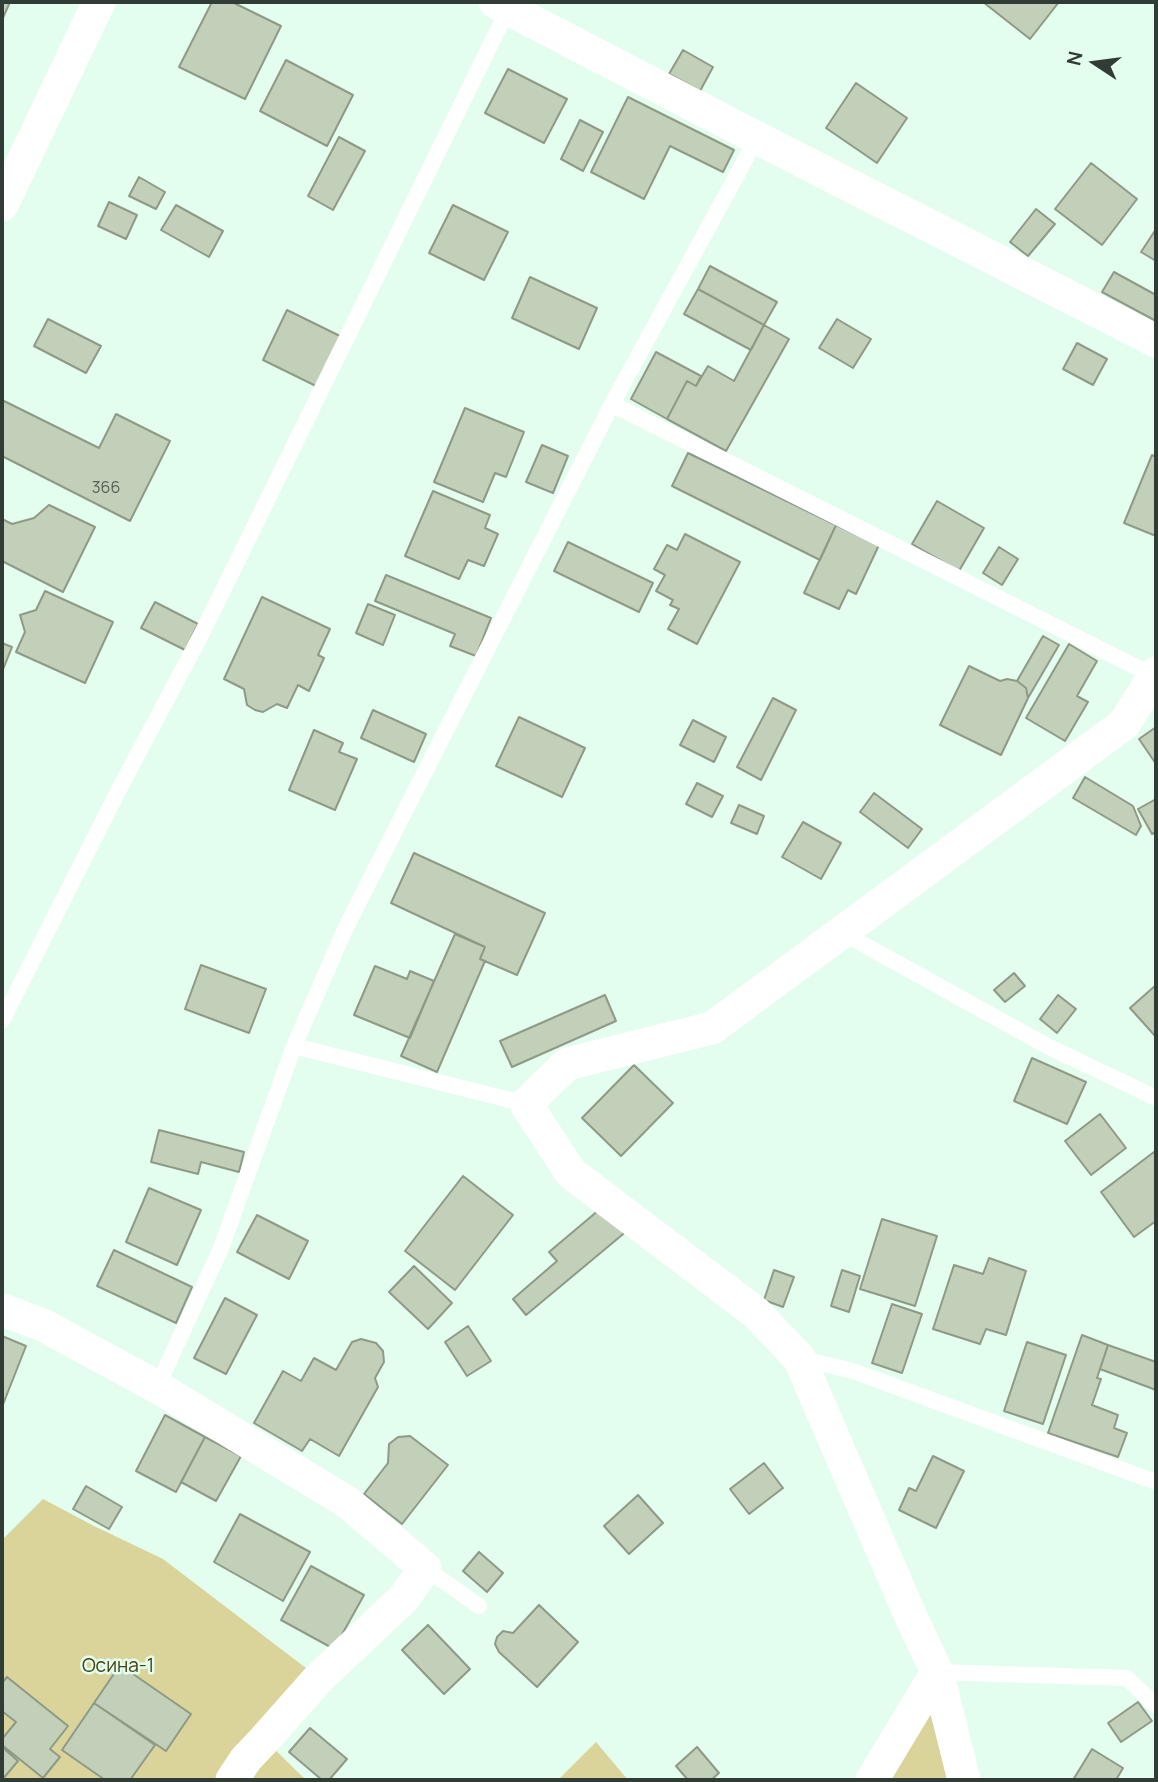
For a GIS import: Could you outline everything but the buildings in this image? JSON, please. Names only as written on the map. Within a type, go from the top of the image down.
[{"type":"street","points":[[2,205],[99,2]]},
{"type":"street","points":[[501,5],[1156,341]]},
{"type":"street","points":[[964,1780],[937,1672],[799,1358],[756,1313],[571,1173],[526,1104],[567,1064],[712,1028],[1124,724],[1156,676]]},
{"type":"street","points":[[2,1310],[43,1325],[157,1387],[347,1502],[425,1568],[404,1598],[319,1678],[246,1759],[232,1780]]},
{"type":"street","points":[[872,1780],[937,1672]]},
{"type":"lane","points":[[2,1021],[115,797],[202,633],[501,5]]},
{"type":"lane","points":[[157,1387],[221,1248],[294,1046],[346,928],[612,404],[757,138]]},
{"type":"lane","points":[[612,404],[1156,676]]},
{"type":"lane","points":[[841,932],[1047,1046],[1156,1098]]},
{"type":"lane","points":[[294,1046],[526,1104]]},
{"type":"lane","points":[[799,1358],[853,1371],[1156,1482]]},
{"type":"lane","points":[[425,1568],[479,1606]]},
{"type":"lane","points":[[937,1672],[1127,1678],[1156,1706]]},
{"type":"green space","name":"Осина-1","points":[[43,1499],[163,1559],[319,1678],[265,1740],[306,1780],[2,1780],[2,1540]]},
{"type":"green space","points":[[937,1672],[964,1780],[872,1780]]},
{"type":"green space","points":[[596,1742],[628,1780],[558,1780]]}]
